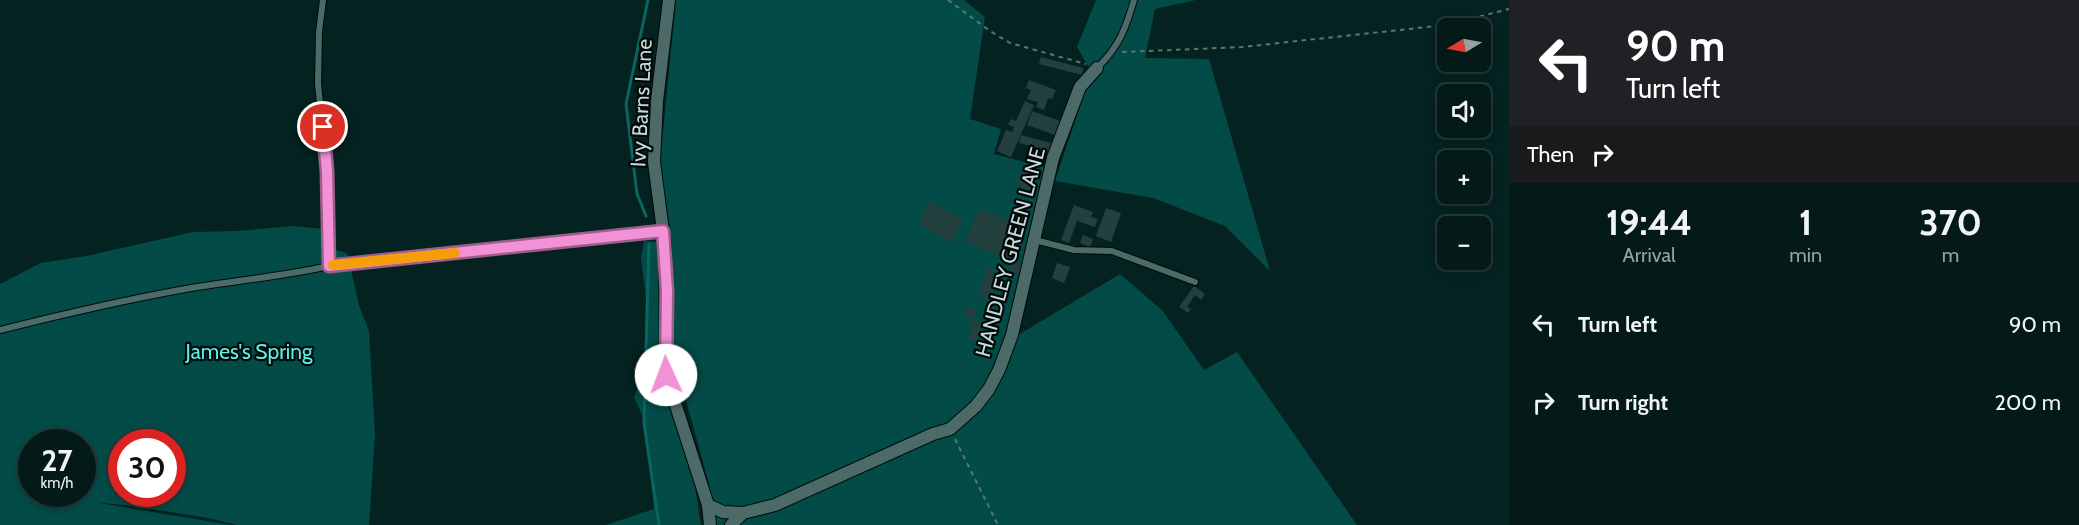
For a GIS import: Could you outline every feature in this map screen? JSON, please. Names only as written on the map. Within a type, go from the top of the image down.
[{"type":"street","name":"Ivy Barns Lane","points":[[669,0],[657,101],[654,162],[663,231],[667,291],[666,375],[708,505],[710,525]]},
{"type":"street","name":"HANDLEY GREEN LANE","points":[[708,505],[723,512],[743,513],[775,505],[912,443],[950,429],[976,406],[989,389],[999,370],[1012,334],[1053,158],[1071,108],[1080,87],[1098,68]]},
{"type":"street","points":[[731,525],[743,513]]},
{"type":"lane","points":[[323,0],[318,84],[327,171],[329,266]]},
{"type":"lane","points":[[1098,68],[1110,56],[1125,32],[1134,0]]},
{"type":"lane","points":[[0,330],[72,312],[161,294],[292,274],[329,266],[663,231]]},
{"type":"lane","points":[[1035,240],[1074,250],[1112,251],[1195,282]]},
{"type":"path","points":[[948,0],[1010,43],[1073,58],[1098,68]]},
{"type":"path","points":[[1115,47],[1122,52],[1242,47],[1446,25],[1509,9]]},
{"type":"path","points":[[950,429],[998,525]]},
{"type":"green space","points":[[676,0],[964,0],[985,17],[970,119],[1001,129],[994,154],[1044,167],[1003,344],[1120,274],[1162,310],[1204,370],[1237,352],[1357,525],[714,525],[709,484],[671,346],[671,236],[660,162]]},
{"type":"green space","points":[[1096,0],[1196,0],[1155,9],[1145,58],[1209,59],[1270,271],[1225,226],[1153,198],[1055,181],[1085,92],[1096,80],[1077,47]]},
{"type":"green space","name":"James's Spring","points":[[293,226],[334,230],[336,250],[347,253],[359,305],[369,331],[375,435],[369,525],[236,525],[139,507],[186,507],[186,429],[108,429],[108,504],[96,502],[96,429],[18,429],[18,507],[96,507],[96,502],[108,504],[108,507],[123,507],[231,525],[0,525],[0,284],[41,263],[86,256],[193,232]]},
{"type":"green space","points":[[644,241],[656,242],[664,382],[695,487],[701,525],[606,525],[654,509],[644,419],[634,397],[642,378],[645,341],[646,298],[641,258]]},
{"type":"building","points":[[1041,57],[1083,68],[1082,75],[1039,64]]},
{"type":"building","points":[[1029,80],[1056,90],[1052,99],[1048,98],[1044,110],[1036,107],[1038,102],[1027,99],[1031,90],[1026,88]]},
{"type":"building","points":[[1025,101],[1034,105],[1011,157],[997,151],[1006,130],[1012,132],[1014,127],[1008,125],[1011,119],[1016,121]]},
{"type":"building","points":[[1032,111],[1060,121],[1055,135],[1027,125]]},
{"type":"building","points":[[1021,135],[1051,143],[1049,151],[1019,143]]},
{"type":"building","points":[[1022,168],[1037,173],[1031,190],[1016,184]]},
{"type":"building","points":[[931,201],[964,221],[950,243],[918,223]]},
{"type":"building","points":[[1074,205],[1093,212],[1091,217],[1098,219],[1095,227],[1077,221],[1069,243],[1061,240]]},
{"type":"building","points":[[1106,208],[1121,213],[1111,242],[1096,236]]},
{"type":"building","points":[[979,209],[1020,224],[1015,237],[1022,240],[1014,261],[966,243]]},
{"type":"building","points":[[1083,235],[1093,239],[1090,247],[1080,243]]},
{"type":"building","points":[[1012,262],[1021,266],[1018,275],[1008,271]]},
{"type":"building","points":[[1057,263],[1070,267],[1064,283],[1052,278]]},
{"type":"building","points":[[987,267],[994,270],[991,279],[997,281],[990,300],[981,297],[982,293],[979,292]]},
{"type":"building","points":[[1194,286],[1205,294],[1201,300],[1195,295],[1187,307],[1191,309],[1188,313],[1179,307]]},
{"type":"building","points":[[966,307],[976,310],[974,318],[964,315]]},
{"type":"building","points":[[973,319],[984,324],[975,342],[968,339],[973,330],[969,328]]},
{"type":"waterway","points":[[646,216],[637,194],[626,104],[648,0]]},
{"type":"waterway","points":[[649,244],[644,423],[659,525]]},
{"type":"slow traffic","points":[[333,265],[455,253]]},
{"type":"route","points":[[323,127],[327,171],[329,266],[663,231],[667,291],[666,375]]}]
